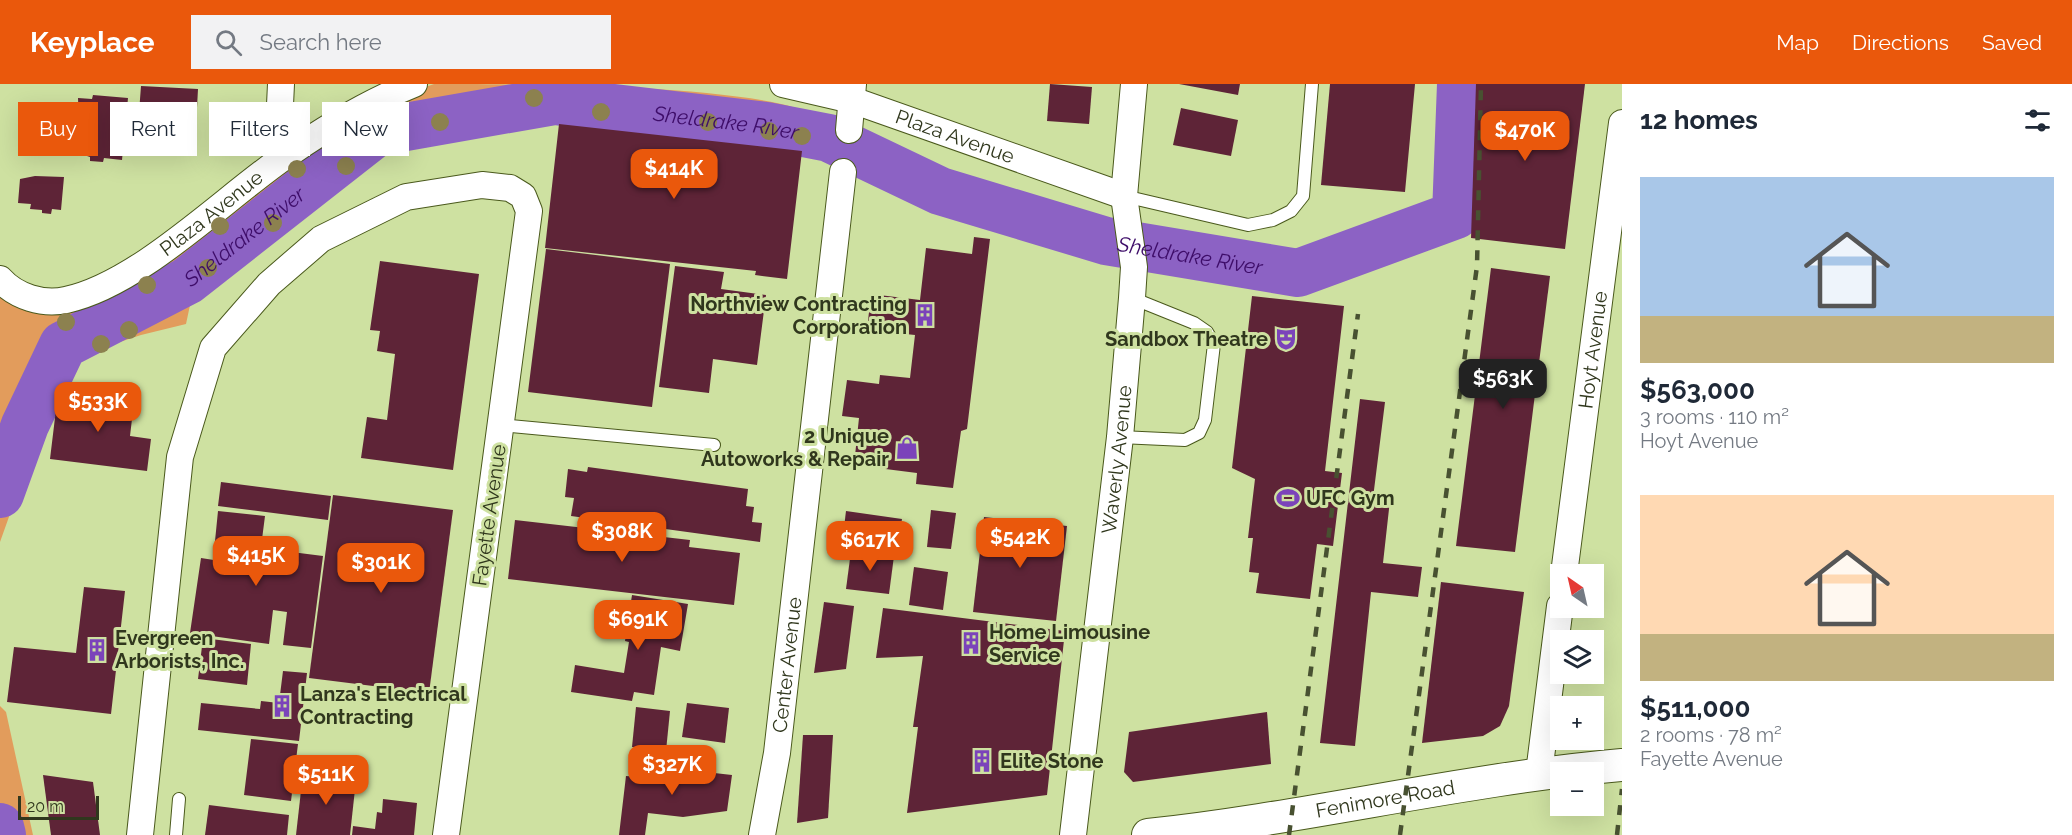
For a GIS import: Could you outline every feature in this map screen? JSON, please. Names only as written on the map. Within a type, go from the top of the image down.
[{"type":"street","points":[[281,84],[283,102]]},
{"type":"street","name":"Plaza Avenue","points":[[310,140],[377,98],[414,84]]},
{"type":"street","name":"Plaza Avenue","points":[[783,84],[853,92],[1124,196]]},
{"type":"street","name":"Waverly Avenue","points":[[1073,835],[1120,437],[1132,298],[1134,267],[1124,196],[1134,84]]},
{"type":"street","points":[[849,130],[853,92]]},
{"type":"street","name":"Hoyt Avenue","points":[[1565,564],[1622,123]]},
{"type":"street","name":"Plaza Avenue","points":[[0,279],[32,300],[66,300],[106,285],[146,261],[286,156]]},
{"type":"street","name":"Center Avenue","points":[[762,835],[777,753],[843,172]]},
{"type":"street","name":"Fayette Avenue","points":[[140,835],[180,457],[213,348],[269,284],[321,238],[406,197],[482,185],[510,188],[523,196],[529,211],[446,835]]},
{"type":"street","points":[[1539,772],[1558,618]]},
{"type":"street","name":"Fenimore Road","points":[[1148,835],[1222,827],[1298,824],[1539,772],[1622,765]]},
{"type":"lane","points":[[1124,196],[1248,225],[1273,220],[1291,211],[1303,196],[1312,84]]},
{"type":"lane","points":[[1120,437],[1185,440],[1199,432],[1205,420],[1214,344],[1207,332],[1194,323],[1132,298]]},
{"type":"lane","points":[[501,425],[714,445]]},
{"type":"lane","points":[[176,835],[179,799]]},
{"type":"shaded area","points":[[434,84],[634,88],[744,98],[787,105],[815,116],[828,140],[834,167],[806,142],[559,112],[409,144],[409,102],[383,102]]},
{"type":"shaded area","points":[[322,140],[322,156],[375,156],[193,291],[186,324],[141,335],[65,360],[0,542],[0,295],[35,313],[89,302],[299,156],[310,156],[310,148]]},
{"type":"shaded area","points":[[0,706],[6,712],[33,835],[0,835]]},
{"type":"building","points":[[1050,84],[1092,87],[1089,124],[1047,121]]},
{"type":"building","points":[[1179,84],[1240,84],[1238,95]]},
{"type":"building","points":[[1330,84],[1415,84],[1405,192],[1321,185]]},
{"type":"building","points":[[1476,84],[1585,84],[1565,249],[1471,238]]},
{"type":"building","points":[[141,86],[198,89],[197,108],[197,102],[140,102]]},
{"type":"building","points":[[93,95],[128,98],[128,102],[110,102],[110,156],[122,156],[122,160],[104,158],[103,162],[90,161],[90,157],[87,156],[98,156],[98,102],[78,102],[78,98],[92,99]]},
{"type":"building","points":[[1181,108],[1238,120],[1231,156],[1173,145]]},
{"type":"building","points":[[559,124],[802,151],[787,279],[755,275],[756,271],[545,248]]},
{"type":"building","points":[[35,176],[64,177],[61,210],[52,209],[51,214],[42,213],[42,210],[30,209],[31,204],[18,203],[20,179]]},
{"type":"building","points":[[974,237],[990,239],[967,429],[961,431],[953,488],[916,484],[917,473],[854,465],[859,418],[842,416],[847,380],[879,384],[880,375],[910,378],[915,335],[867,330],[871,294],[920,300],[926,248],[972,254]]},
{"type":"building","points":[[546,249],[670,264],[652,407],[528,392]]},
{"type":"building","points":[[380,261],[479,274],[453,470],[361,458],[367,417],[387,420],[395,354],[377,351],[380,331],[370,330]]},
{"type":"building","points":[[675,266],[724,272],[721,289],[766,295],[757,365],[713,359],[709,393],[659,387]]},
{"type":"building","points":[[1491,268],[1550,276],[1515,552],[1456,546]]},
{"type":"building","points":[[1252,296],[1344,306],[1325,471],[1342,473],[1333,546],[1317,544],[1310,599],[1256,593],[1259,573],[1249,572],[1253,538],[1248,538],[1255,479],[1232,468]]},
{"type":"building","points":[[58,393],[134,402],[130,436],[151,439],[147,471],[50,459]]},
{"type":"building","points":[[1360,399],[1385,402],[1373,498],[1390,500],[1383,563],[1422,567],[1418,597],[1371,592],[1355,746],[1320,743]]},
{"type":"building","points":[[588,467],[748,489],[746,506],[754,507],[752,522],[762,523],[760,542],[571,516],[574,498],[565,497],[568,469],[587,472]]},
{"type":"building","points":[[221,482],[331,496],[328,520],[218,506]]},
{"type":"building","points":[[333,495],[453,510],[429,693],[309,678]]},
{"type":"building","points":[[931,510],[956,513],[951,549],[927,547]]},
{"type":"building","points":[[218,511],[265,516],[261,547],[237,545],[323,556],[311,648],[283,645],[287,612],[273,610],[269,644],[190,633],[201,558],[233,563],[235,544],[215,541]]},
{"type":"building","points":[[846,511],[902,519],[898,543],[843,536]]},
{"type":"building","points":[[984,517],[1067,526],[1056,621],[973,612]]},
{"type":"building","points":[[515,520],[690,540],[689,547],[740,553],[734,605],[508,579]]},
{"type":"building","points":[[851,551],[894,556],[889,594],[846,589]]},
{"type":"building","points":[[914,567],[948,572],[943,610],[909,605]]},
{"type":"building","points":[[1441,582],[1524,592],[1509,706],[1500,726],[1483,736],[1422,743]]},
{"type":"building","name":"Evergreen Arborists, Inc.","points":[[84,587],[125,591],[111,714],[7,702],[14,647],[76,653]]},
{"type":"building","points":[[632,595],[688,604],[680,651],[661,647],[654,695],[634,692],[632,701],[571,692],[575,665],[624,673],[629,642],[625,641]]},
{"type":"building","points":[[824,602],[854,606],[846,669],[814,673]]},
{"type":"building","name":"Elite Stone","points":[[883,608],[1065,631],[1047,795],[907,813],[918,727],[913,727],[923,656],[876,658]]},
{"type":"building","points":[[203,638],[251,644],[247,685],[198,679]]},
{"type":"building","name":"Lanza's Electrical Contracting","points":[[283,671],[307,673],[299,741],[198,730],[201,703],[260,709],[261,701],[279,703]]},
{"type":"building","points":[[687,703],[729,708],[725,743],[682,737]]},
{"type":"building","points":[[636,707],[670,711],[666,751],[632,747]]},
{"type":"building","points":[[1267,712],[1271,764],[1133,782],[1124,772],[1129,732]]},
{"type":"building","points":[[803,735],[833,735],[828,818],[797,823]]},
{"type":"building","points":[[251,739],[298,744],[291,801],[244,795]]},
{"type":"building","points":[[652,766],[732,775],[727,811],[683,817],[648,813],[645,835],[619,835],[626,776],[650,778]]},
{"type":"building","points":[[303,773],[356,780],[350,835],[296,835]]},
{"type":"building","points":[[43,775],[93,782],[100,835],[51,835]]},
{"type":"building","points":[[383,799],[417,803],[414,835],[352,835],[353,826],[375,829],[377,812],[382,813]]},
{"type":"building","points":[[209,805],[289,815],[287,835],[205,835]]},
{"type":"waterway","name":"Sheldrake River","points":[[0,494],[25,425],[63,345],[187,281],[377,132],[554,101],[767,126],[829,138],[940,191],[1106,241],[1298,273],[1456,215],[1461,84]]},
{"type":"waterway","name":"Sheldrake River","points":[[0,827],[2,835]]},
{"type":"railway","points":[[1400,835],[1477,266],[1481,84]]},
{"type":"railway","points":[[1289,835],[1358,314]]},
{"type":"railway","points":[[1617,835],[1622,789]]},
{"type":"place","name":"Northview Contracting Corporation","points":[[925,315]]},
{"type":"place","name":"Sandbox Theatre","points":[[1286,339]]},
{"type":"place","name":"2 Unique Autoworks & Repair","points":[[907,448]]},
{"type":"place","name":"UFC Gym","points":[[1288,498]]},
{"type":"place","name":"Home Limousine Service","points":[[971,643]]},
{"type":"place","name":"Evergreen Arborists, Inc.","points":[[97,650]]},
{"type":"place","name":"Lanza's Electrical Contracting","points":[[282,706]]},
{"type":"place","name":"Elite Stone","points":[[982,761]]}]
